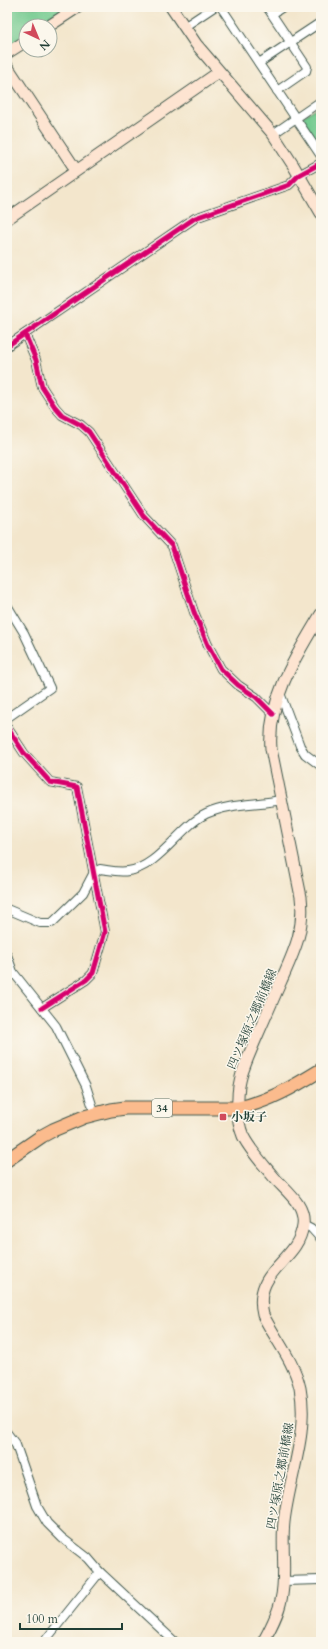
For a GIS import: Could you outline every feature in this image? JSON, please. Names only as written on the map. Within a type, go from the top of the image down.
[{"type":"main road","points":[[58,20],[78,7]]},
{"type":"main road","points":[[171,7],[184,28],[219,72],[273,134],[321,213]]},
{"type":"main road","points":[[7,53],[18,46]]},
{"type":"main road","points":[[7,66],[76,170]]},
{"type":"main road","points":[[7,219],[219,72]]},
{"type":"main road","name":"四ツ塚原之郷前橋線","points":[[263,1642],[281,1603],[283,1581],[282,1536],[302,1428],[302,1400],[294,1370],[263,1315],[261,1305],[262,1292],[267,1280],[295,1246],[303,1224],[302,1211],[293,1198],[272,1176],[243,1136],[239,1125],[239,1086],[244,1067],[292,959],[300,932],[302,912],[300,898],[271,750],[273,714],[280,693],[298,651],[321,614]]},
{"type":"main road","name":"34","points":[[7,1160],[53,1130],[95,1114],[125,1108],[238,1108],[253,1105],[279,1094],[321,1070]]},
{"type":"street","points":[[184,28],[214,7]]},
{"type":"street","points":[[221,7],[321,156]]},
{"type":"street","points":[[267,7],[307,67],[306,71],[277,91]]},
{"type":"street","points":[[272,14],[283,7]]},
{"type":"street","points":[[259,64],[321,22]]},
{"type":"street","points":[[273,134],[321,101]]},
{"type":"street","points":[[7,346],[195,218],[289,185],[299,175],[321,163]]},
{"type":"street","points":[[25,334],[36,360],[42,387],[55,408],[62,415],[81,425],[89,432],[144,516],[172,546],[194,612],[208,645],[221,669],[238,685],[256,697],[273,714]]},
{"type":"street","points":[[7,605],[24,633],[50,688],[7,718]]},
{"type":"street","points":[[280,693],[300,746],[305,754],[321,766]]},
{"type":"street","points":[[7,727],[24,753],[50,782],[77,787],[105,932],[93,973],[86,980],[42,1008]]},
{"type":"street","points":[[7,909],[40,923],[52,923],[83,893],[93,874],[100,869],[128,872],[145,864],[198,819],[213,811],[227,807],[282,800]]},
{"type":"street","points":[[7,955],[10,974],[42,1008],[56,1026],[86,1086],[95,1114]]},
{"type":"street","points":[[303,1224],[311,1228],[321,1239]]},
{"type":"street","points":[[7,1433],[16,1445],[37,1506],[47,1523],[62,1538],[88,1558],[100,1572],[175,1642]]},
{"type":"street","points":[[44,1642],[100,1572]]},
{"type":"street","points":[[283,1581],[321,1580]]},
{"type":"green space","points":[[7,7],[68,7],[52,18],[18,18],[18,40],[7,48]]},
{"type":"green space","points":[[321,105],[321,150],[301,121],[303,116]]},
{"type":"cycle path","points":[[7,346],[195,218],[289,185],[299,175],[321,163]]},
{"type":"cycle path","points":[[25,334],[36,360],[42,387],[55,407],[62,415],[81,425],[89,432],[144,516],[172,546],[194,612],[208,645],[221,669],[238,685],[256,697],[273,714]]},
{"type":"cycle path","points":[[7,727],[24,753],[50,782],[77,787],[105,932],[93,973],[86,980],[42,1008]]},
{"type":"place","name":"小坂子","points":[[223,1117]]}]
